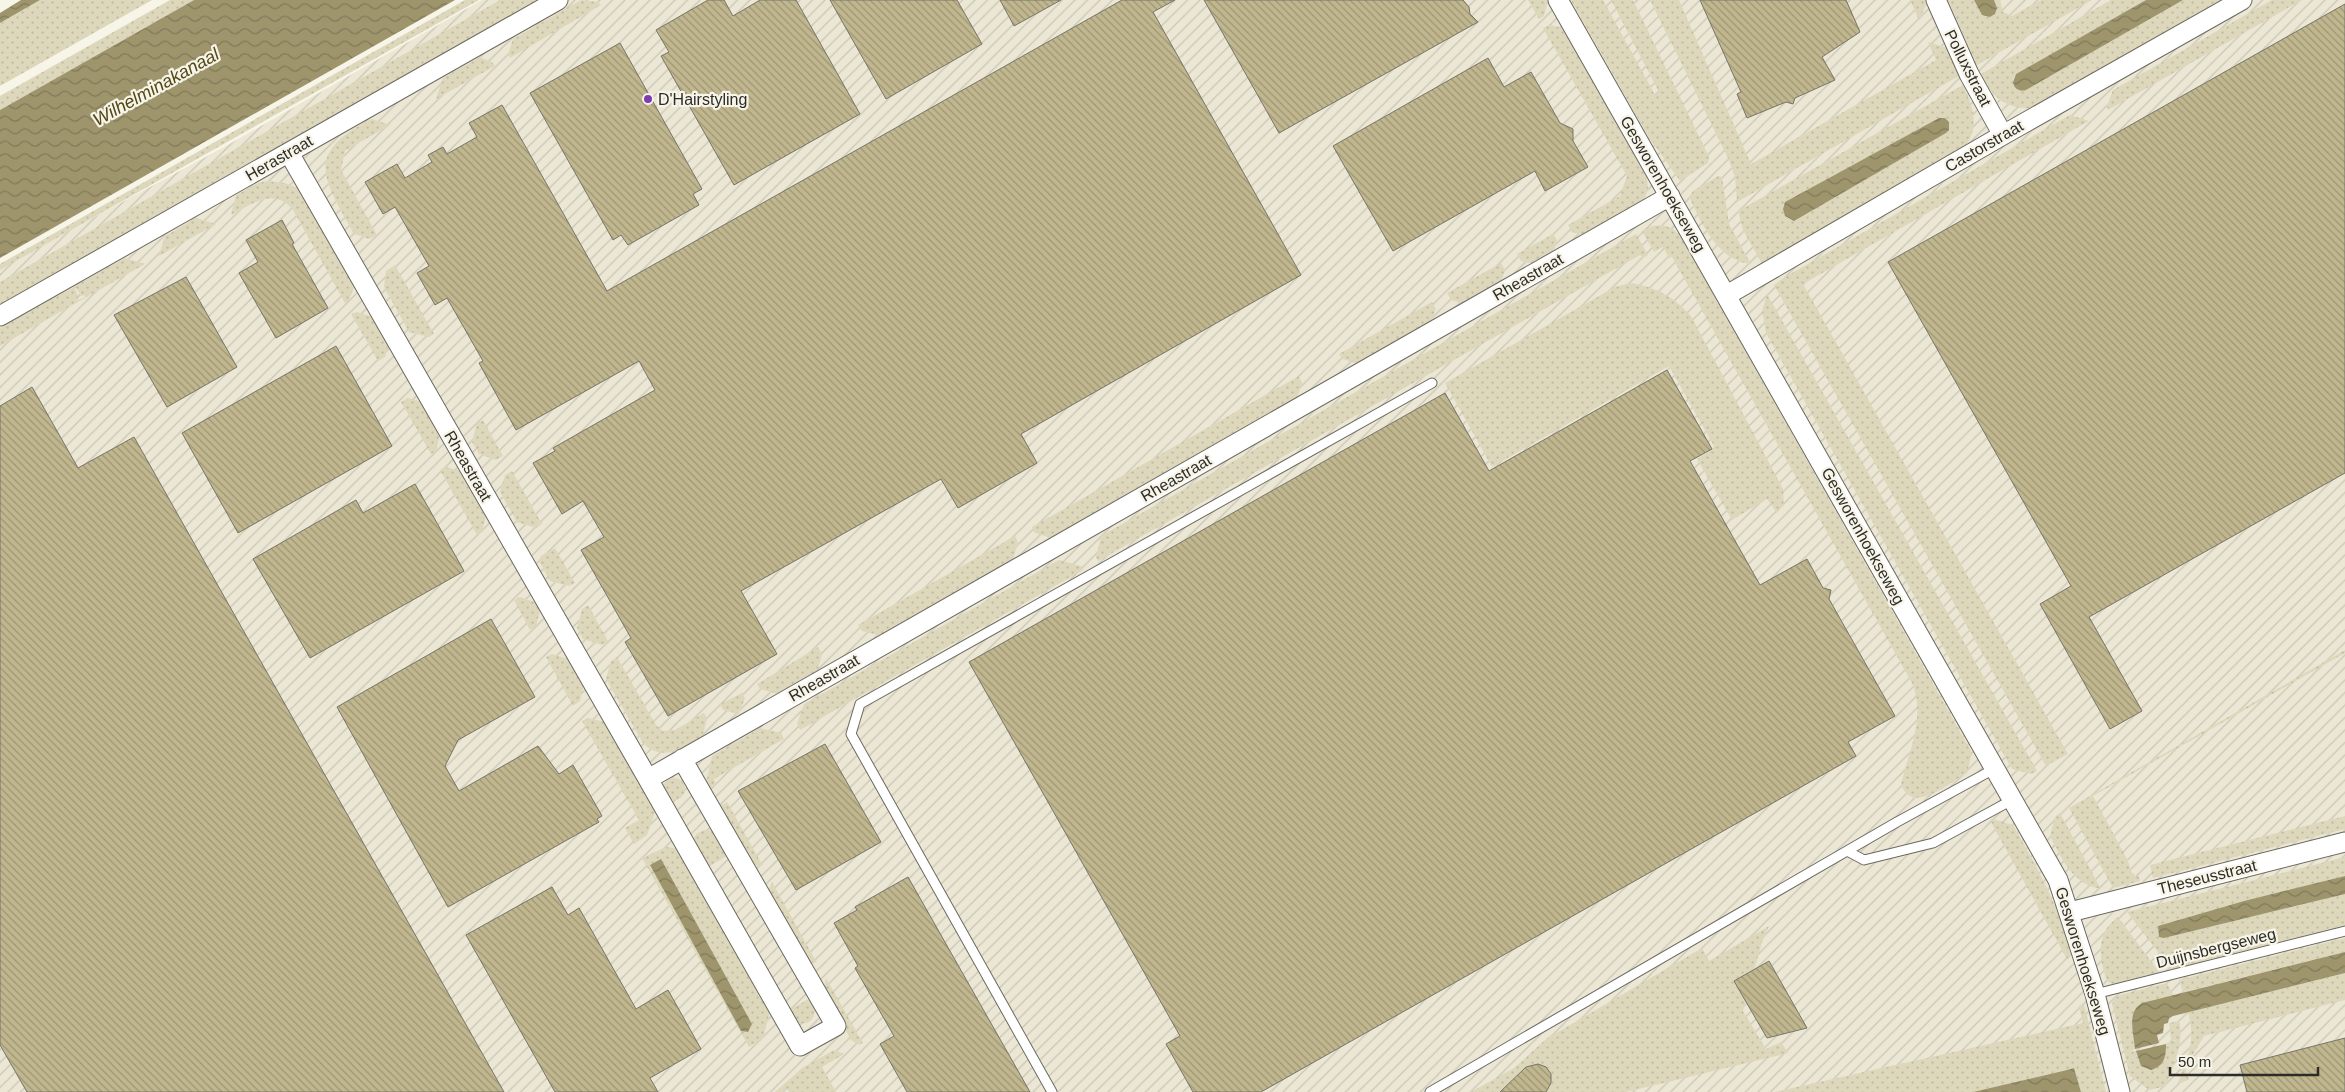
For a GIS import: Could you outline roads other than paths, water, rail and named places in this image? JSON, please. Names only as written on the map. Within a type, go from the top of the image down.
[{"type":"street","name":"Herastraat","points":[[0,316],[558,0]]},
{"type":"street","name":"Gesworenhoekseweg","points":[[1558,0],[2058,880],[2070,912],[2095,994],[2120,1092]]},
{"type":"street","name":"Polluxstraat","points":[[1936,0],[1969,74],[2003,135]]},
{"type":"street","name":"Castorstraat","points":[[1727,295],[2003,135],[2242,0]]},
{"type":"street","name":"Rheastraat","points":[[289,153],[800,1046],[836,1026],[682,759]]},
{"type":"street","name":"Rheastraat","points":[[648,779],[1670,196]]},
{"type":"street","name":"Theseusstraat","points":[[2070,912],[2345,842]]},
{"type":"lane","points":[[1052,1092],[851,734],[860,704],[1432,382]]},
{"type":"lane","points":[[1430,1092],[1994,769]]},
{"type":"lane","points":[[1849,852],[1864,860],[1933,843],[2012,800]]},
{"type":"lane","name":"Duijnsbergseweg","points":[[2095,994],[2345,931]]},
{"type":"water","points":[[21,0],[40,0],[0,23],[0,13]]},
{"type":"water","name":"Wilhelminakanaal","points":[[194,0],[455,0],[0,258],[0,110]]},
{"type":"water","points":[[1974,0],[1994,0],[1997,8],[1995,14],[1990,17],[1982,15]]},
{"type":"water","points":[[2146,0],[2183,0],[2026,90],[2016,88],[2013,82],[2016,74]]},
{"type":"water","points":[[1939,118],[1945,118],[1949,122],[1949,130],[1946,133],[1794,221],[1785,216],[1783,209],[1785,202]]},
{"type":"water","points":[[661,859],[752,1024],[748,1032],[741,1031],[650,865]]},
{"type":"water","points":[[2345,876],[2345,894],[2164,938],[2159,937],[2158,926],[2244,901]]},
{"type":"water","points":[[2345,952],[2345,973],[2173,1016],[2169,1018],[2168,1023],[2164,1024],[2163,1033],[2157,1035],[2159,1043],[2135,1049],[2132,1018],[2137,1007],[2142,1003]]},
{"type":"water","points":[[2166,1044],[2165,1057],[2159,1066],[2151,1070],[2141,1066],[2136,1051]]},
{"type":"water","points":[[2074,1068],[2081,1092],[1973,1092],[2067,1070]]},
{"type":"place","name":"D'Hairstyling","points":[[648,99]]}]
